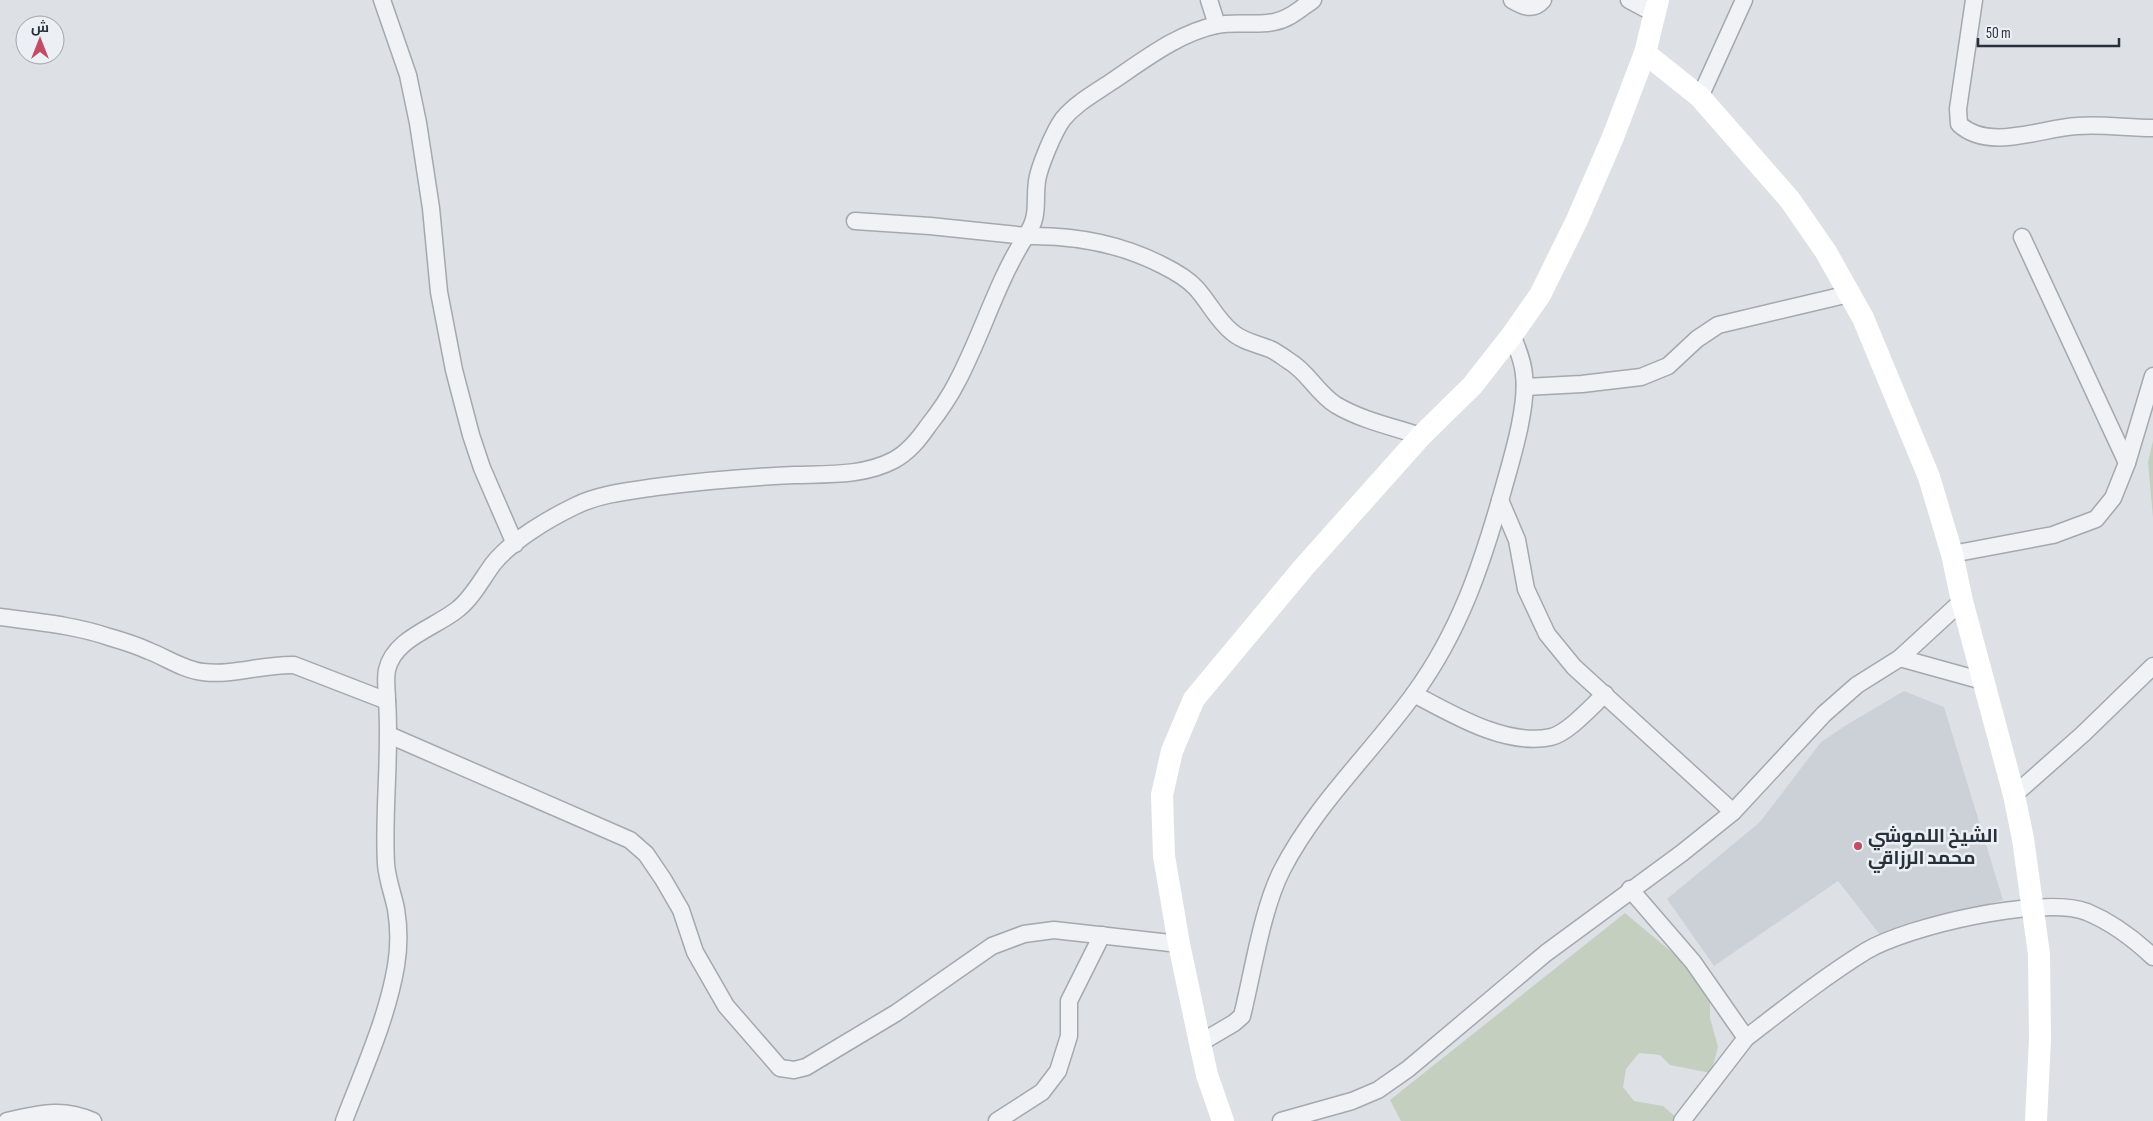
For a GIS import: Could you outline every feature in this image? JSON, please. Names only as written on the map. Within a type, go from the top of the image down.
[{"type":"street","points":[[382,0],[408,75],[418,124],[431,208],[439,292],[454,370],[471,435],[482,468],[515,544]]},
{"type":"street","points":[[1210,0],[1217,25]]},
{"type":"street","points":[[344,1121],[378,1030],[396,964],[398,946],[396,910],[386,867],[385,836],[389,735],[386,671],[392,656],[403,643],[442,622],[460,608],[494,563],[515,544],[544,523],[576,505],[604,496],[690,483],[739,478],[842,473],[872,469],[895,459],[915,444],[948,397],[962,372],[1013,256],[1034,225],[1037,181],[1044,158],[1063,119],[1080,102],[1148,57],[1187,34],[1217,25],[1274,22],[1288,17],[1314,0]]},
{"type":"street","points":[[1512,0],[1525,7],[1532,8],[1544,0]]},
{"type":"street","points":[[1223,1121],[1207,1075],[1179,944],[1164,856],[1162,795],[1172,751],[1194,699],[1304,567],[1421,436],[1472,386],[1512,335],[1540,295],[1577,220],[1613,137],[1645,53],[1657,7],[1629,0]]},
{"type":"street","points":[[1700,96],[1744,0]]},
{"type":"street","points":[[1974,0],[1958,109],[1959,124],[1968,133],[2006,138],[2078,126],[2153,128]]},
{"type":"street","points":[[1645,53],[1700,96],[1790,200],[1826,252],[1863,318],[1929,477],[1952,554],[1962,601],[2024,839],[2039,954],[2040,1020],[2036,1121]]},
{"type":"street","points":[[855,221],[1026,236],[1080,238],[1112,245],[1142,255],[1170,270],[1196,288],[1230,332],[1239,338],[1273,350],[1292,362],[1304,372],[1322,394],[1335,404],[1352,413],[1421,436]]},
{"type":"street","points":[[2022,238],[2127,463]]},
{"type":"street","points":[[1525,387],[1582,384],[1641,376],[1668,366],[1697,339],[1718,326],[1850,294]]},
{"type":"street","points":[[1200,1043],[1234,1023],[1242,1016],[1269,904],[1282,870],[1327,801],[1414,694],[1447,641],[1468,599],[1483,558],[1515,446],[1525,387],[1524,372],[1512,335]]},
{"type":"street","points":[[1952,554],[2053,535],[2096,519],[2113,498],[2127,463],[2153,376]]},
{"type":"street","points":[[1500,500],[1517,540],[1526,589],[1547,634],[1574,667],[1733,812]]},
{"type":"street","points":[[1281,1121],[1352,1101],[1378,1090],[1408,1069],[1546,953],[1630,889],[1682,853],[1733,812],[1824,714],[1857,685],[1900,658],[1962,601]]},
{"type":"street","points":[[0,617],[75,627],[108,636],[150,651],[183,667],[201,672],[222,673],[280,664],[294,665],[387,701]]},
{"type":"street","points":[[1900,658],[1983,681]]},
{"type":"street","points":[[2014,795],[2083,734],[2153,666]]},
{"type":"street","points":[[1414,694],[1493,732],[1526,737],[1551,737],[1566,730],[1605,694]]},
{"type":"street","points":[[389,735],[630,840],[646,854],[664,879],[680,910],[696,952],[726,1006],[774,1062],[785,1070],[806,1067],[896,1013],[992,946],[1024,934],[1054,930],[1179,944]]},
{"type":"street","points":[[1630,889],[1693,962],[1746,1038]]},
{"type":"street","points":[[1682,1121],[1746,1038],[1867,950],[1892,939],[1935,925],[1975,916],[2034,907],[2060,907],[2087,912],[2134,939],[2153,957]]},
{"type":"street","points":[[997,1121],[1042,1092],[1058,1071],[1068,1036],[1069,1001],[1102,935]]},
{"type":"street","points":[[1207,1075],[1209,1121]]},
{"type":"street","points":[[7,1121],[45,1112],[64,1112],[94,1121]]},
{"type":"shaded area","name":"الشيخ اللموشي محمد الرزاقي","points":[[1904,691],[1944,707],[2003,900],[1881,936],[1838,881],[1714,966],[1667,899],[1760,822],[1821,742]]},
{"type":"green space","points":[[2153,441],[2153,518],[2148,462]]},
{"type":"green space","points":[[1625,913],[1685,963],[1710,993],[1710,1018],[1718,1047],[1711,1073],[1670,1065],[1660,1055],[1639,1053],[1626,1069],[1623,1087],[1634,1101],[1663,1106],[1677,1118],[1676,1121],[1401,1121],[1390,1100]]},
{"type":"place","name":"الشيخ اللموشي محمد الرزاقي","points":[[1858,846]]}]
